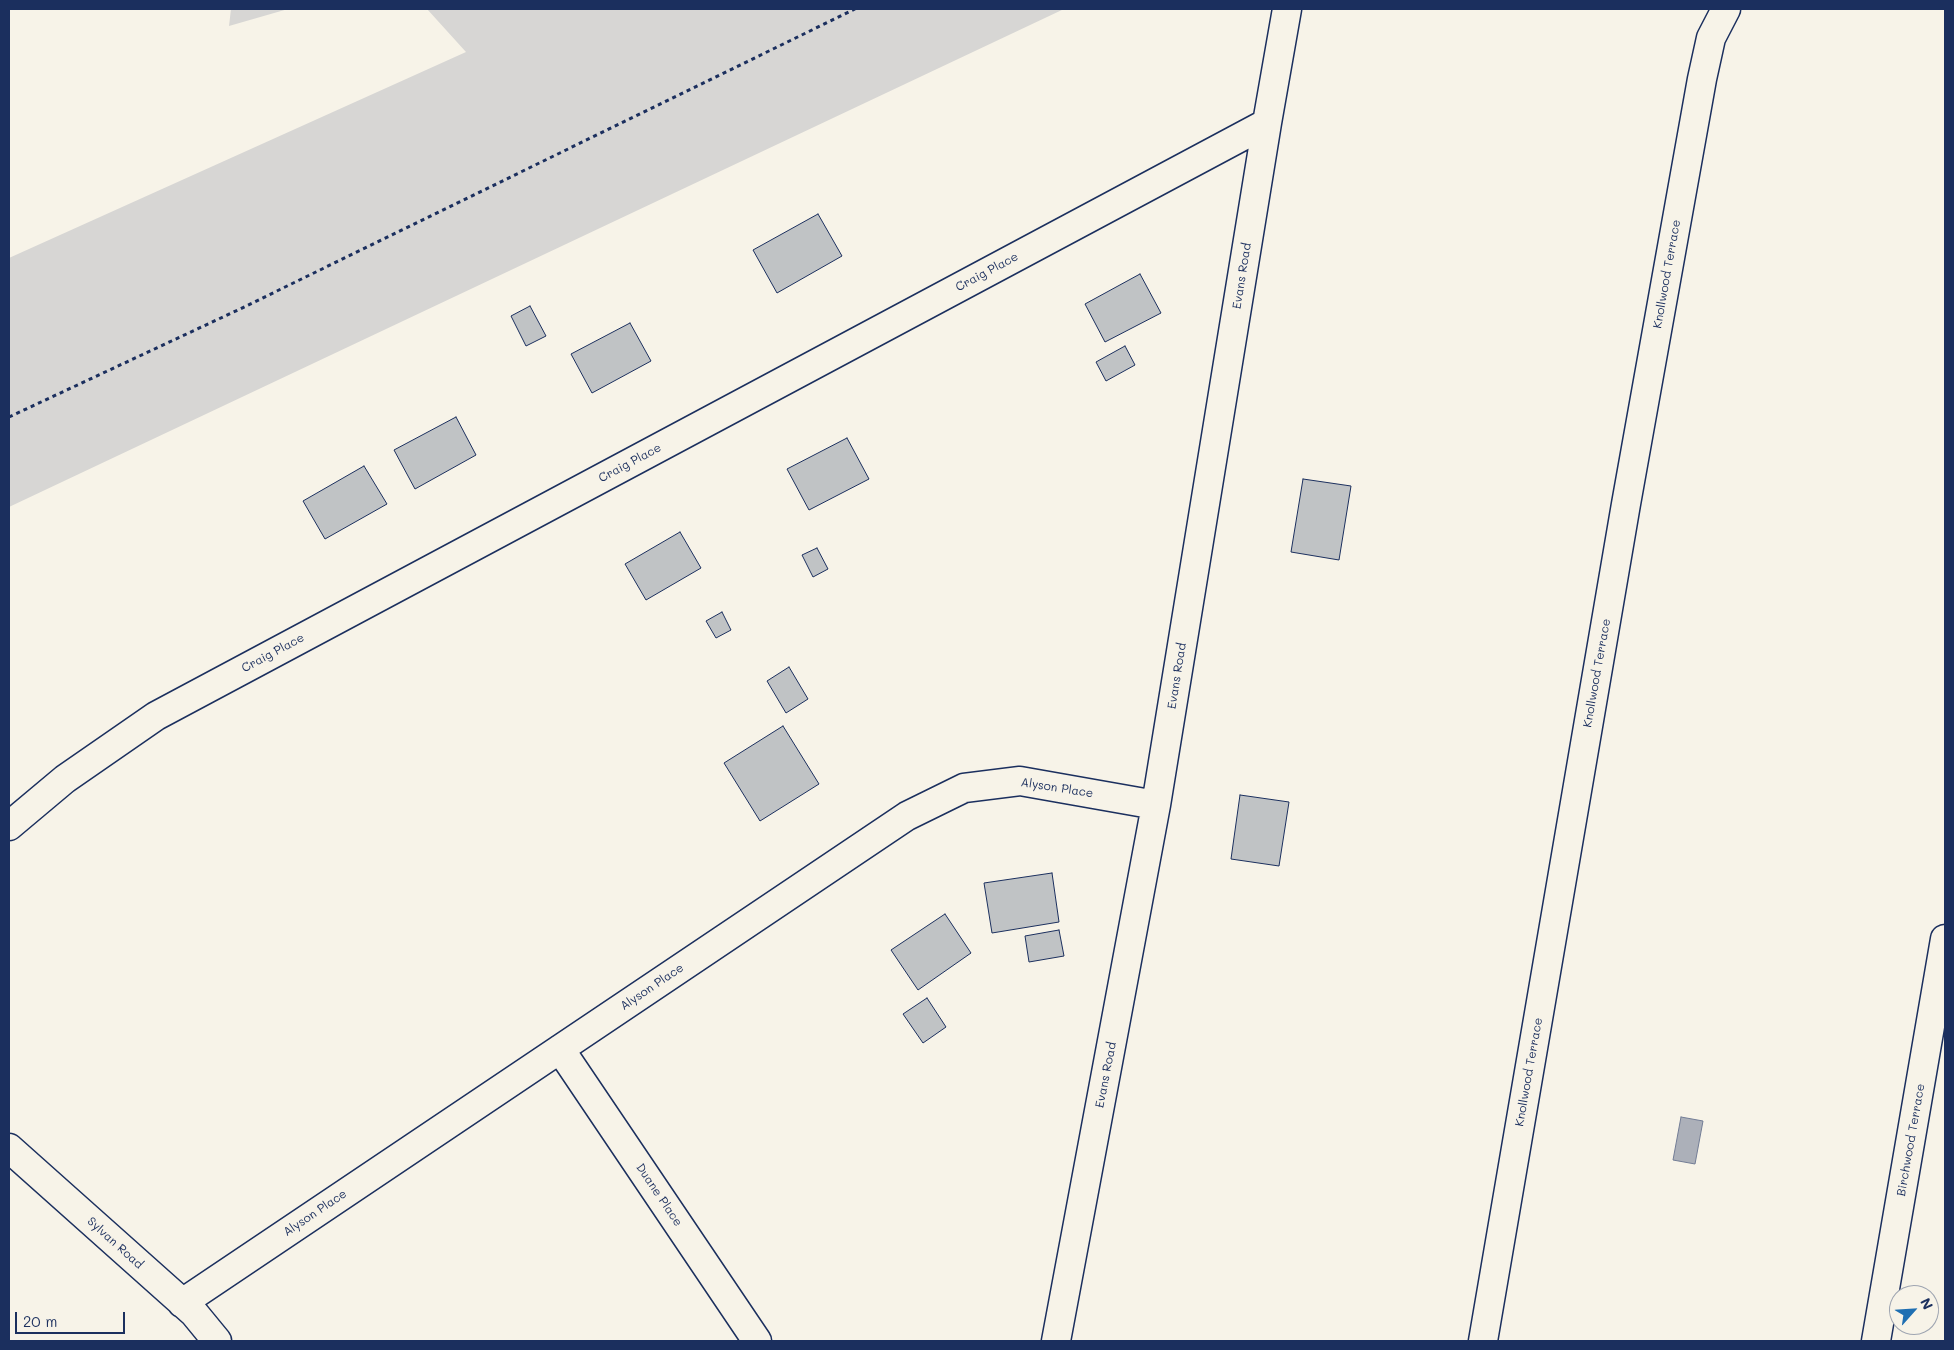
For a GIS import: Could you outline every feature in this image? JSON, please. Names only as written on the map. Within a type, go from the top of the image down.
[{"type":"street","name":"Evans Road","points":[[1056,1341],[1156,805],[1287,9]]},
{"type":"street","name":"Knollwood Terrace","points":[[1483,1341],[1624,514],[1702,78],[1711,38],[1726,9]]},
{"type":"street","name":"Craig Place","points":[[9,826],[65,779],[156,716],[1267,123]]},
{"type":"street","name":"Alyson Place","points":[[182,1303],[907,816],[964,788],[1020,781],[1156,805]]},
{"type":"street","name":"Birchwood Terrace","points":[[1876,1341],[1945,939]]},
{"type":"street","name":"Duane Place","points":[[560,1049],[758,1341]]},
{"type":"street","name":"Sylvan Road","points":[[9,1148],[194,1313],[217,1341]]},
{"type":"path","points":[[9,417],[240,309],[855,9]]},
{"type":"shaded area","points":[[231,9],[288,9],[229,26]]},
{"type":"shaded area","points":[[427,9],[1064,9],[9,507],[9,258],[466,52]]},
{"type":"shaded area","points":[[1681,1117],[1703,1121],[1695,1164],[1673,1160]]},
{"type":"building","points":[[818,214],[842,256],[777,293],[753,250]]},
{"type":"building","points":[[1140,274],[1161,313],[1105,342],[1085,304]]},
{"type":"building","points":[[530,306],[546,336],[526,346],[511,316]]},
{"type":"building","points":[[630,323],[651,361],[592,393],[571,354]]},
{"type":"building","points":[[1125,346],[1135,365],[1106,381],[1096,362]]},
{"type":"building","points":[[456,417],[476,455],[415,489],[394,450]]},
{"type":"building","points":[[847,438],[869,479],[809,510],[787,469]]},
{"type":"building","points":[[364,466],[387,504],[325,539],[303,501]]},
{"type":"building","points":[[1303,479],[1351,486],[1339,560],[1291,552]]},
{"type":"building","points":[[680,532],[701,568],[646,600],[625,564]]},
{"type":"building","points":[[817,548],[828,569],[813,577],[802,555]]},
{"type":"building","points":[[722,612],[731,630],[716,638],[706,621]]},
{"type":"building","points":[[789,667],[808,699],[786,713],[767,681]]},
{"type":"building","points":[[783,726],[819,784],[760,821],[724,763]]},
{"type":"building","points":[[1240,795],[1289,802],[1279,866],[1231,859]]},
{"type":"building","points":[[1052,873],[1059,922],[992,933],[984,883]]},
{"type":"building","points":[[945,914],[971,953],[918,990],[891,950]]},
{"type":"building","points":[[1059,930],[1064,956],[1029,962],[1025,936]]},
{"type":"building","points":[[927,998],[946,1027],[923,1043],[903,1014]]}]
